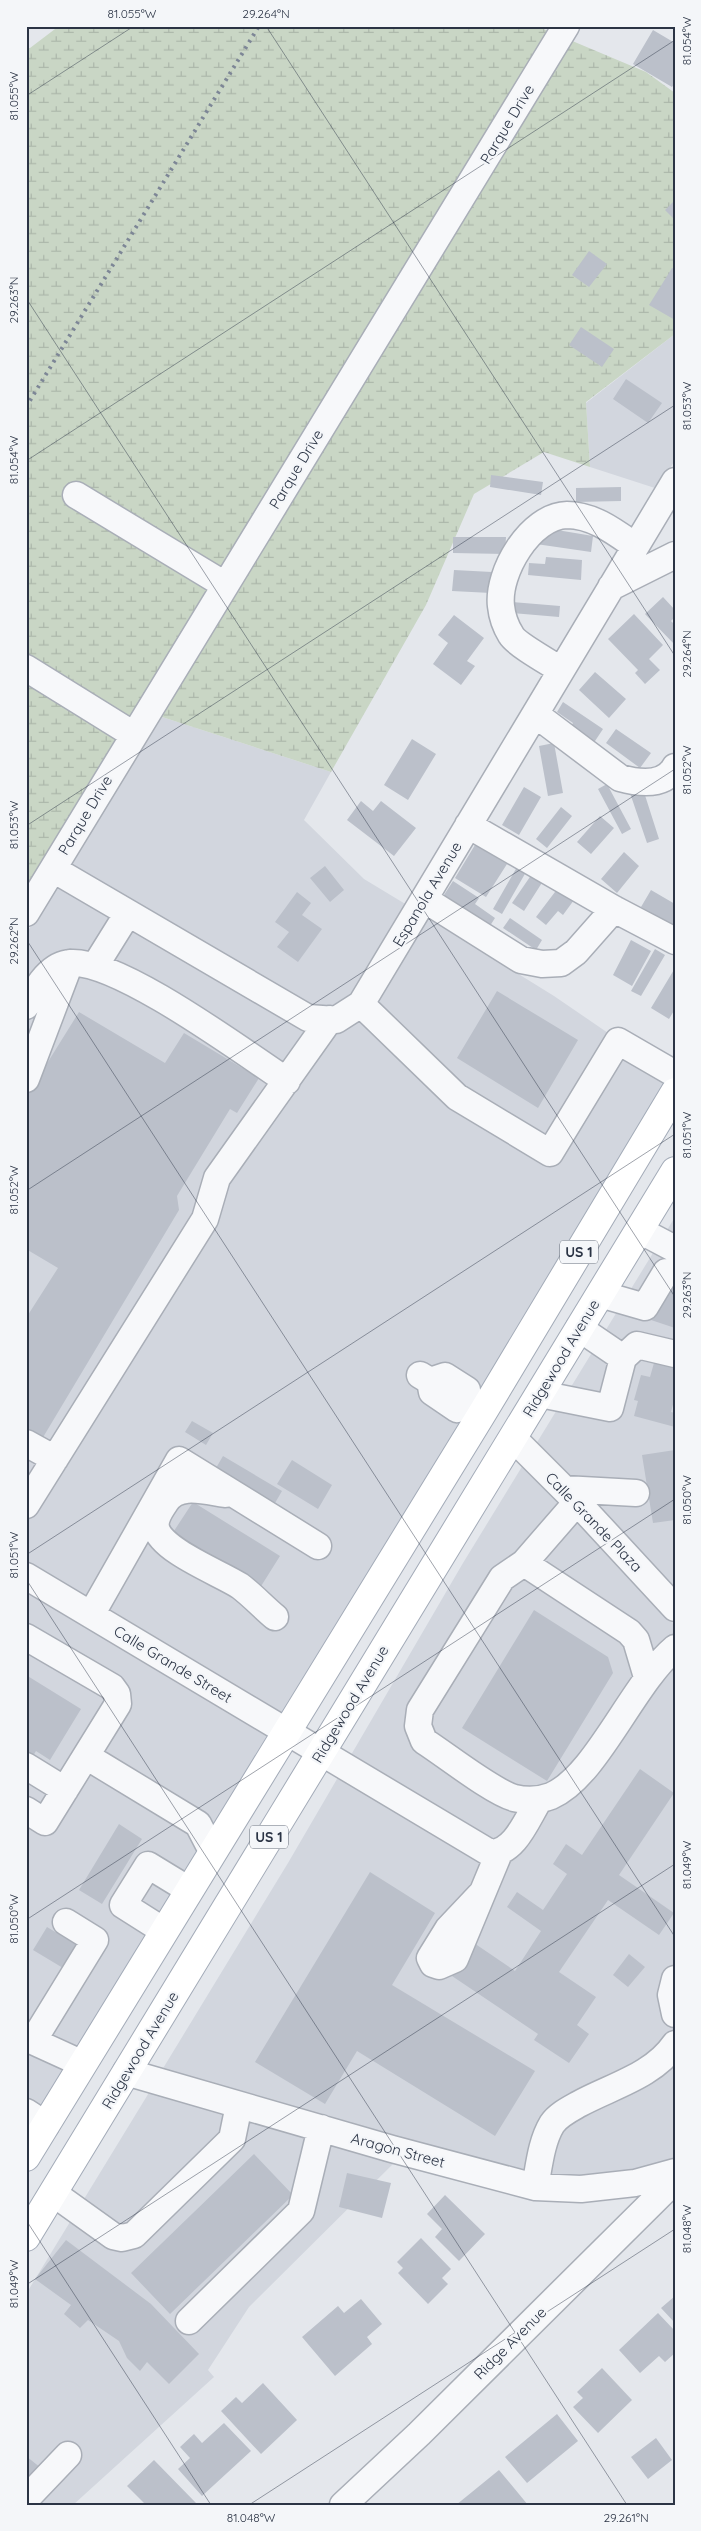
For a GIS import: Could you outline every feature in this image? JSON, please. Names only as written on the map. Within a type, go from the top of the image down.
[{"type":"main road","name":"US 1","points":[[26,2157],[36,2119],[83,2064],[285,1732],[475,1408],[675,1092]]},
{"type":"main road","name":"Ridgewood Avenue","points":[[26,2237],[639,1230],[672,1183]]},
{"type":"street","name":"Parque Drive","points":[[26,912],[566,26]]},
{"type":"street","name":"Espanola Avenue","points":[[330,1020],[336,1020],[361,1004],[675,481]]},
{"type":"street","points":[[76,495],[225,585]]},
{"type":"street","points":[[561,670],[512,637],[504,622],[500,606],[502,585],[519,547],[534,528],[550,518],[566,515],[583,517],[608,527],[635,546]]},
{"type":"street","points":[[611,587],[675,555]]},
{"type":"street","points":[[26,668],[134,735]]},
{"type":"street","points":[[534,714],[620,778],[637,783],[651,782],[664,778],[672,773],[675,767]]},
{"type":"street","points":[[468,825],[614,909],[675,941]]},
{"type":"street","points":[[26,1505],[205,1219],[217,1178],[330,1020],[308,1018],[53,869]]},
{"type":"street","points":[[424,899],[521,960],[542,964],[561,963],[576,952],[614,909]]},
{"type":"street","points":[[26,1079],[83,964],[128,913]]},
{"type":"street","points":[[26,1006],[39,984],[52,971],[83,964],[141,986],[287,1081]]},
{"type":"street","points":[[361,1004],[456,1097],[550,1153],[618,1041],[675,1074]]},
{"type":"street","points":[[600,1294],[645,1307],[673,1264],[639,1230]]},
{"type":"street","points":[[579,1328],[623,1358]]},
{"type":"street","points":[[540,1394],[610,1408],[623,1358],[637,1345],[675,1354]]},
{"type":"street","points":[[425,1378],[432,1392],[457,1409],[475,1408]]},
{"type":"street","name":"Calle Grande Plaza","points":[[513,1438],[571,1496],[675,1608]]},
{"type":"street","points":[[26,1444],[55,1460]]},
{"type":"street","points":[[91,1615],[179,1460],[318,1546]]},
{"type":"street","points":[[235,1495],[183,1490],[168,1499],[156,1518],[156,1527],[160,1536],[171,1546],[240,1587],[275,1617]]},
{"type":"street","points":[[636,1493],[571,1496],[524,1563],[502,1578],[420,1710],[418,1726],[424,1740],[488,1784],[512,1797],[533,1801],[539,1800],[552,1796],[565,1787],[587,1764],[647,1677],[675,1648]]},
{"type":"street","points":[[524,1563],[629,1632],[636,1640],[647,1677]]},
{"type":"street","name":"Calle Grande Street","points":[[26,1576],[490,1853],[499,1853]]},
{"type":"street","points":[[26,1637],[98,1678],[112,1687],[118,1694],[118,1704],[65,1790],[36,1816]]},
{"type":"street","points":[[86,1756],[198,1824],[212,1851]]},
{"type":"street","points":[[26,1766],[65,1790]]},
{"type":"street","points":[[482,1894],[499,1853],[513,1842],[539,1800]]},
{"type":"street","points":[[164,1931],[123,1905],[148,1865],[189,1890]]},
{"type":"street","points":[[66,1922],[95,1940],[30,2039],[83,2064]]},
{"type":"street","points":[[675,1980],[671,1995],[675,2014]]},
{"type":"street","points":[[535,2187],[547,2136],[552,2124],[560,2116],[589,2099],[656,2066],[675,2044]]},
{"type":"street","name":"Aragon Street","points":[[126,2072],[535,2187],[581,2188],[635,2183],[675,2172]]},
{"type":"street","points":[[53,2193],[113,2236],[122,2238],[134,2235],[232,2139],[239,2105]]},
{"type":"street","points":[[189,2321],[301,2211],[321,2128]]},
{"type":"street","name":"Ridge Avenue","points":[[343,2505],[419,2434],[675,2180]]},
{"type":"street","points":[[26,2499],[68,2455]]},
{"type":"shaded area","points":[[675,334],[675,460],[658,489],[590,467],[586,403]]},
{"type":"shaded area","points":[[159,716],[331,772],[304,820],[364,879],[407,905],[352,997],[334,1008],[313,1007],[69,864]]},
{"type":"shaded area","points":[[56,884],[334,1031],[426,917],[554,996],[668,1074],[670,1079],[282,1716],[26,1563],[26,934]]},
{"type":"shaded area","points":[[675,1217],[675,1590],[536,1444]]},
{"type":"shaded area","points":[[523,1465],[568,1510],[675,1626],[675,2161],[634,2172],[582,2177],[538,2176],[396,2138],[162,2070],[288,1863],[463,1563]]},
{"type":"shaded area","points":[[26,1590],[269,1736],[76,2048],[26,2024]]},
{"type":"shaded area","points":[[26,2050],[64,2068],[26,2130]]},
{"type":"shaded area","points":[[150,2091],[395,2162],[249,2307],[208,2370],[214,2377],[73,2505],[26,2505],[26,2294]]},
{"type":"green space","points":[[59,26],[537,26],[550,32],[26,891],[26,48],[30,48]]},
{"type":"green space","points":[[570,40],[646,72],[675,93],[675,334],[586,402],[590,467],[544,452],[474,494],[426,605],[331,772],[159,716]]},
{"type":"building","points":[[653,30],[675,43],[675,83],[672,87],[633,64]]},
{"type":"building","points":[[675,200],[675,220],[665,210]]},
{"type":"building","points":[[589,251],[607,264],[589,287],[572,275]]},
{"type":"building","points":[[672,268],[675,269],[675,320],[649,305]]},
{"type":"building","points":[[581,327],[614,349],[602,367],[569,345]]},
{"type":"building","points":[[626,379],[662,403],[648,423],[613,399]]},
{"type":"building","points":[[491,475],[543,482],[541,495],[490,487]]},
{"type":"building","points":[[621,487],[621,501],[576,502],[576,488]]},
{"type":"building","points":[[539,527],[593,536],[591,552],[536,544]]},
{"type":"building","points":[[453,537],[506,537],[505,554],[453,553]]},
{"type":"building","points":[[546,557],[582,560],[581,580],[528,575],[529,563],[545,564]]},
{"type":"building","points":[[454,570],[492,572],[491,593],[452,591]]},
{"type":"building","points":[[663,597],[675,610],[675,617],[671,621],[675,625],[675,645],[645,614]]},
{"type":"building","points":[[512,602],[560,606],[559,617],[512,613]]},
{"type":"building","points":[[634,614],[663,645],[649,659],[660,670],[645,684],[635,673],[638,670],[608,639]]},
{"type":"building","points":[[454,615],[484,638],[467,661],[475,666],[461,685],[433,664],[448,643],[438,635]]},
{"type":"building","points":[[595,672],[626,699],[609,718],[579,690]]},
{"type":"building","points":[[563,702],[603,729],[591,747],[568,731],[573,723],[557,712]]},
{"type":"building","points":[[616,729],[651,753],[640,768],[606,743]]},
{"type":"building","points":[[412,739],[436,754],[408,800],[384,785]]},
{"type":"building","points":[[554,743],[563,793],[548,796],[539,746]]},
{"type":"building","points":[[607,784],[631,829],[622,834],[598,789]]},
{"type":"building","points":[[524,787],[541,797],[519,835],[502,825]]},
{"type":"building","points":[[643,789],[659,839],[647,843],[630,793]]},
{"type":"building","points":[[361,801],[373,811],[381,801],[416,828],[394,856],[347,820]]},
{"type":"building","points":[[561,807],[572,816],[547,848],[536,839]]},
{"type":"building","points":[[600,816],[614,828],[591,854],[577,842]]},
{"type":"building","points":[[475,845],[507,864],[486,897],[455,878]]},
{"type":"building","points":[[624,852],[639,866],[617,893],[601,879]]},
{"type":"building","points":[[325,866],[344,890],[330,902],[310,878]]},
{"type":"building","points":[[517,867],[526,872],[502,914],[493,909]]},
{"type":"building","points":[[534,871],[545,878],[524,911],[512,903]]},
{"type":"building","points":[[453,881],[479,898],[475,904],[495,918],[488,929],[442,898]]},
{"type":"building","points":[[558,888],[574,900],[563,915],[558,911],[546,925],[536,917]]},
{"type":"building","points":[[651,890],[675,904],[675,927],[641,907]]},
{"type":"building","points":[[297,892],[311,903],[302,915],[322,929],[298,962],[277,947],[289,932],[275,922]]},
{"type":"building","points":[[510,918],[542,940],[536,950],[503,928]]},
{"type":"building","points":[[631,940],[651,951],[632,986],[613,975]]},
{"type":"building","points":[[655,949],[665,955],[641,996],[631,991]]},
{"type":"building","points":[[675,968],[675,1009],[669,1019],[651,1008]]},
{"type":"building","points":[[497,991],[578,1040],[538,1108],[457,1058]]},
{"type":"building","points":[[79,1012],[165,1063],[184,1033],[259,1078],[237,1113],[230,1109],[177,1196],[179,1210],[42,1439],[26,1429],[26,1318],[58,1268],[26,1249],[26,1081],[33,1086]]},
{"type":"building","points":[[664,1283],[675,1287],[675,1328],[651,1320]]},
{"type":"building","points":[[656,1356],[675,1361],[675,1397],[671,1412],[675,1413],[675,1427],[634,1416],[638,1401],[634,1400],[641,1375],[650,1377]]},
{"type":"building","points":[[192,1421],[213,1433],[206,1445],[185,1432]]},
{"type":"building","points":[[675,1450],[675,1520],[653,1523],[642,1455]]},
{"type":"building","points":[[223,1456],[282,1491],[275,1503],[216,1468]]},
{"type":"building","points":[[292,1460],[332,1485],[318,1509],[277,1484]]},
{"type":"building","points":[[193,1502],[280,1556],[258,1591],[170,1537]]},
{"type":"building","points":[[534,1610],[608,1657],[613,1673],[547,1781],[462,1728]]},
{"type":"building","points":[[26,1675],[81,1709],[50,1760],[36,1751],[26,1768]]},
{"type":"building","points":[[640,1769],[674,1793],[619,1875],[674,1913],[659,1935],[608,1900],[559,1972],[596,1997],[577,2025],[589,2034],[569,2063],[534,2040],[538,2034],[449,1974],[471,1941],[515,1971],[541,1931],[507,1907],[517,1892],[543,1910],[567,1874],[553,1864],[566,1844],[582,1855]]},
{"type":"building","points":[[119,1824],[142,1839],[102,1904],[79,1890]]},
{"type":"building","points":[[370,1872],[435,1913],[392,1985],[535,2071],[495,2136],[357,2051],[325,2104],[255,2062]]},
{"type":"building","points":[[47,1927],[82,1948],[68,1971],[33,1950]]},
{"type":"building","points":[[629,1954],[645,1967],[628,1987],[613,1975]]},
{"type":"building","points":[[254,2154],[293,2195],[170,2314],[131,2273]]},
{"type":"building","points":[[347,2173],[391,2183],[382,2218],[339,2207]]},
{"type":"building","points":[[445,2195],[485,2234],[459,2261],[435,2237],[442,2229],[427,2214]]},
{"type":"building","points":[[421,2238],[451,2269],[442,2278],[448,2284],[428,2304],[398,2273],[403,2268],[397,2262]]},
{"type":"building","points":[[66,2240],[151,2304],[199,2354],[169,2384],[147,2362],[140,2371],[127,2358],[119,2341],[88,2320],[80,2328],[64,2314],[71,2305],[35,2279]]},
{"type":"building","points":[[675,2296],[675,2323],[661,2308]]},
{"type":"building","points":[[361,2299],[382,2324],[367,2337],[372,2344],[335,2376],[302,2337],[338,2306],[344,2313]]},
{"type":"building","points":[[658,2313],[675,2331],[675,2353],[665,2362],[659,2356],[640,2373],[619,2350]]},
{"type":"building","points":[[602,2368],[632,2400],[598,2433],[573,2407],[583,2398],[577,2392]]},
{"type":"building","points":[[263,2383],[297,2420],[261,2454],[221,2411],[236,2397],[242,2403]]},
{"type":"building","points":[[557,2414],[578,2441],[527,2483],[505,2457]]},
{"type":"building","points":[[224,2423],[251,2451],[202,2496],[178,2469],[190,2458],[180,2447],[194,2434],[202,2443]]},
{"type":"building","points":[[656,2438],[672,2460],[648,2479],[631,2457]]},
{"type":"building","points":[[26,2456],[41,2468],[26,2485]]},
{"type":"building","points":[[154,2460],[196,2503],[195,2505],[142,2505],[144,2503],[127,2486]]},
{"type":"building","points":[[499,2470],[528,2505],[456,2505]]},
{"type":"railway","points":[[26,407],[259,26]]}]
